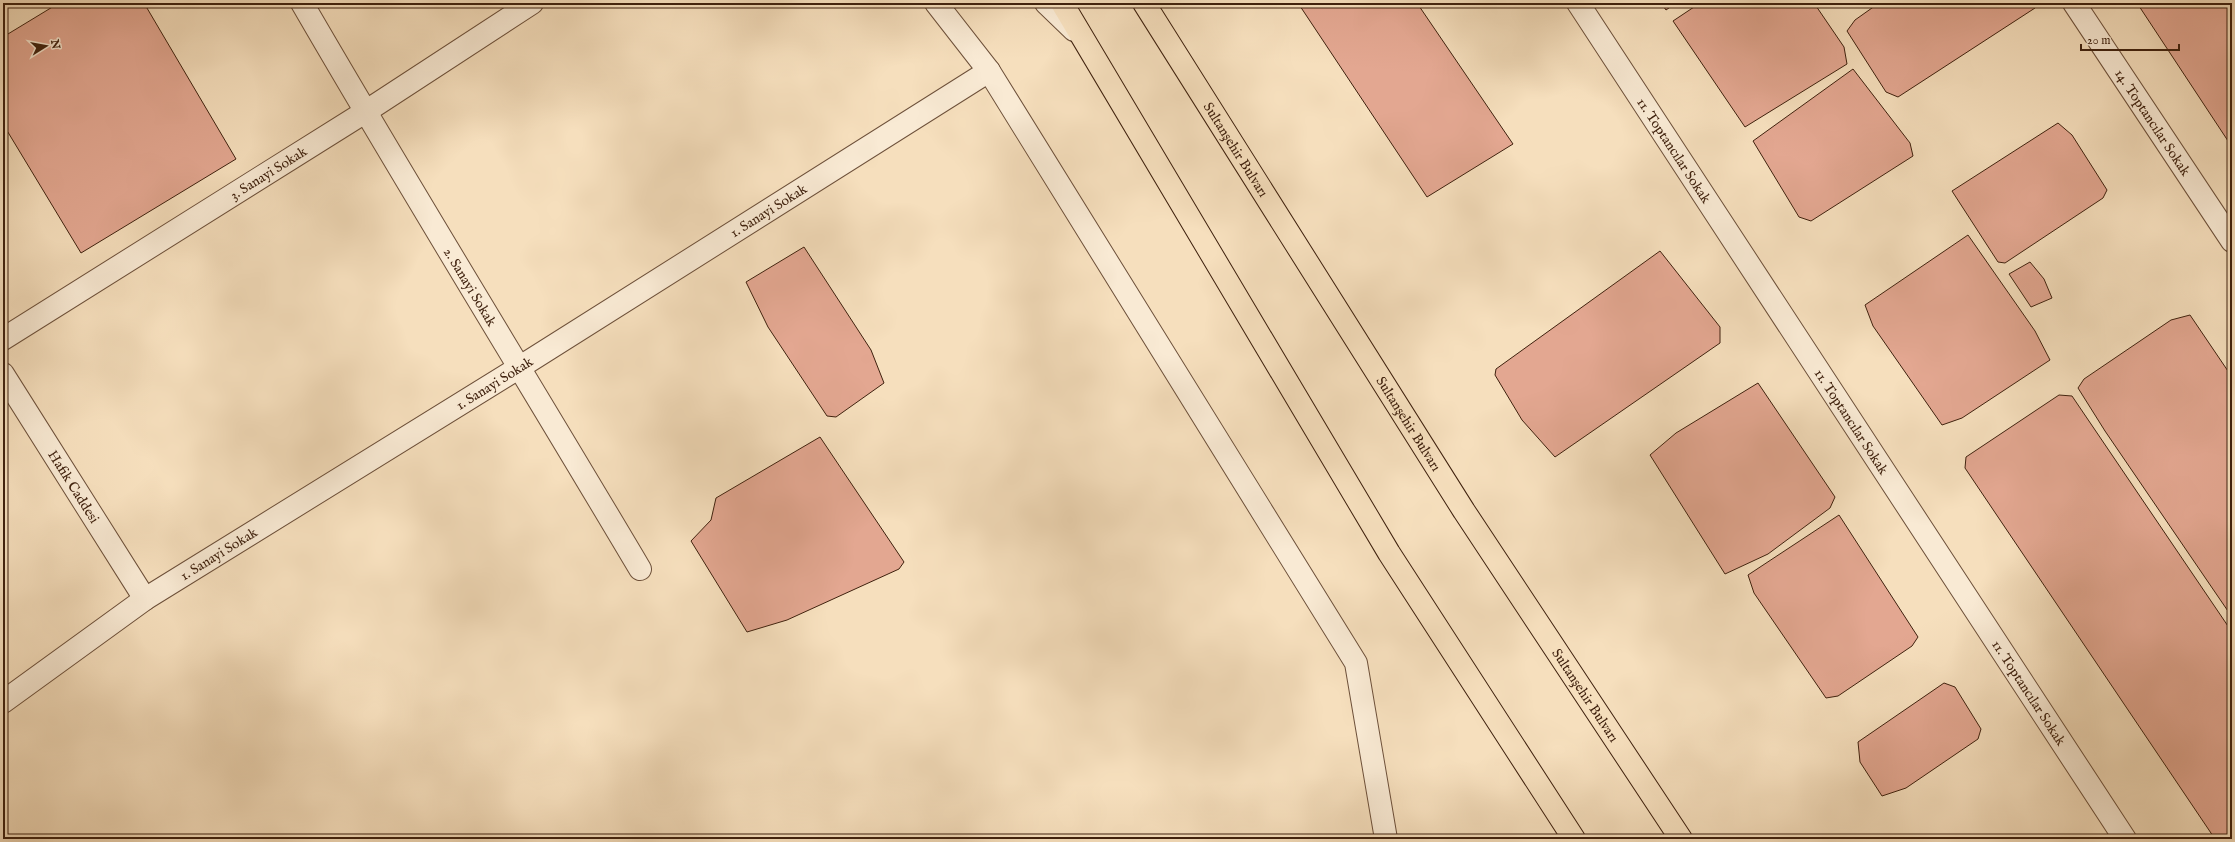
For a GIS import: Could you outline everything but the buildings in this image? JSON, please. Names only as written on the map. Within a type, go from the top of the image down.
[{"type":"highway","points":[[1062,3],[1389,553],[1574,839]]},
{"type":"highway","name":"Sultanşehir Bulvarı","points":[[1144,3],[1464,511],[1681,839]]},
{"type":"street","name":"2. Sanayi Sokak","points":[[302,3],[365,112],[520,367],[640,569]]},
{"type":"street","name":"3. Sanayi Sokak","points":[[3,339],[365,112],[532,3]]},
{"type":"street","points":[[936,3],[989,72],[1356,663],[1386,839]]},
{"type":"street","points":[[1046,3],[1084,40]]},
{"type":"street","name":"11. Toptancılar Sokak","points":[[1578,3],[2125,839]]},
{"type":"street","name":"14. Toptancılar Sokak","points":[[2074,3],[2232,241]]},
{"type":"street","name":"1. Sanayi Sokak","points":[[3,702],[146,599],[520,367],[989,72]]},
{"type":"street","name":"Hafik Caddesi","points":[[3,374],[146,599]]}]
